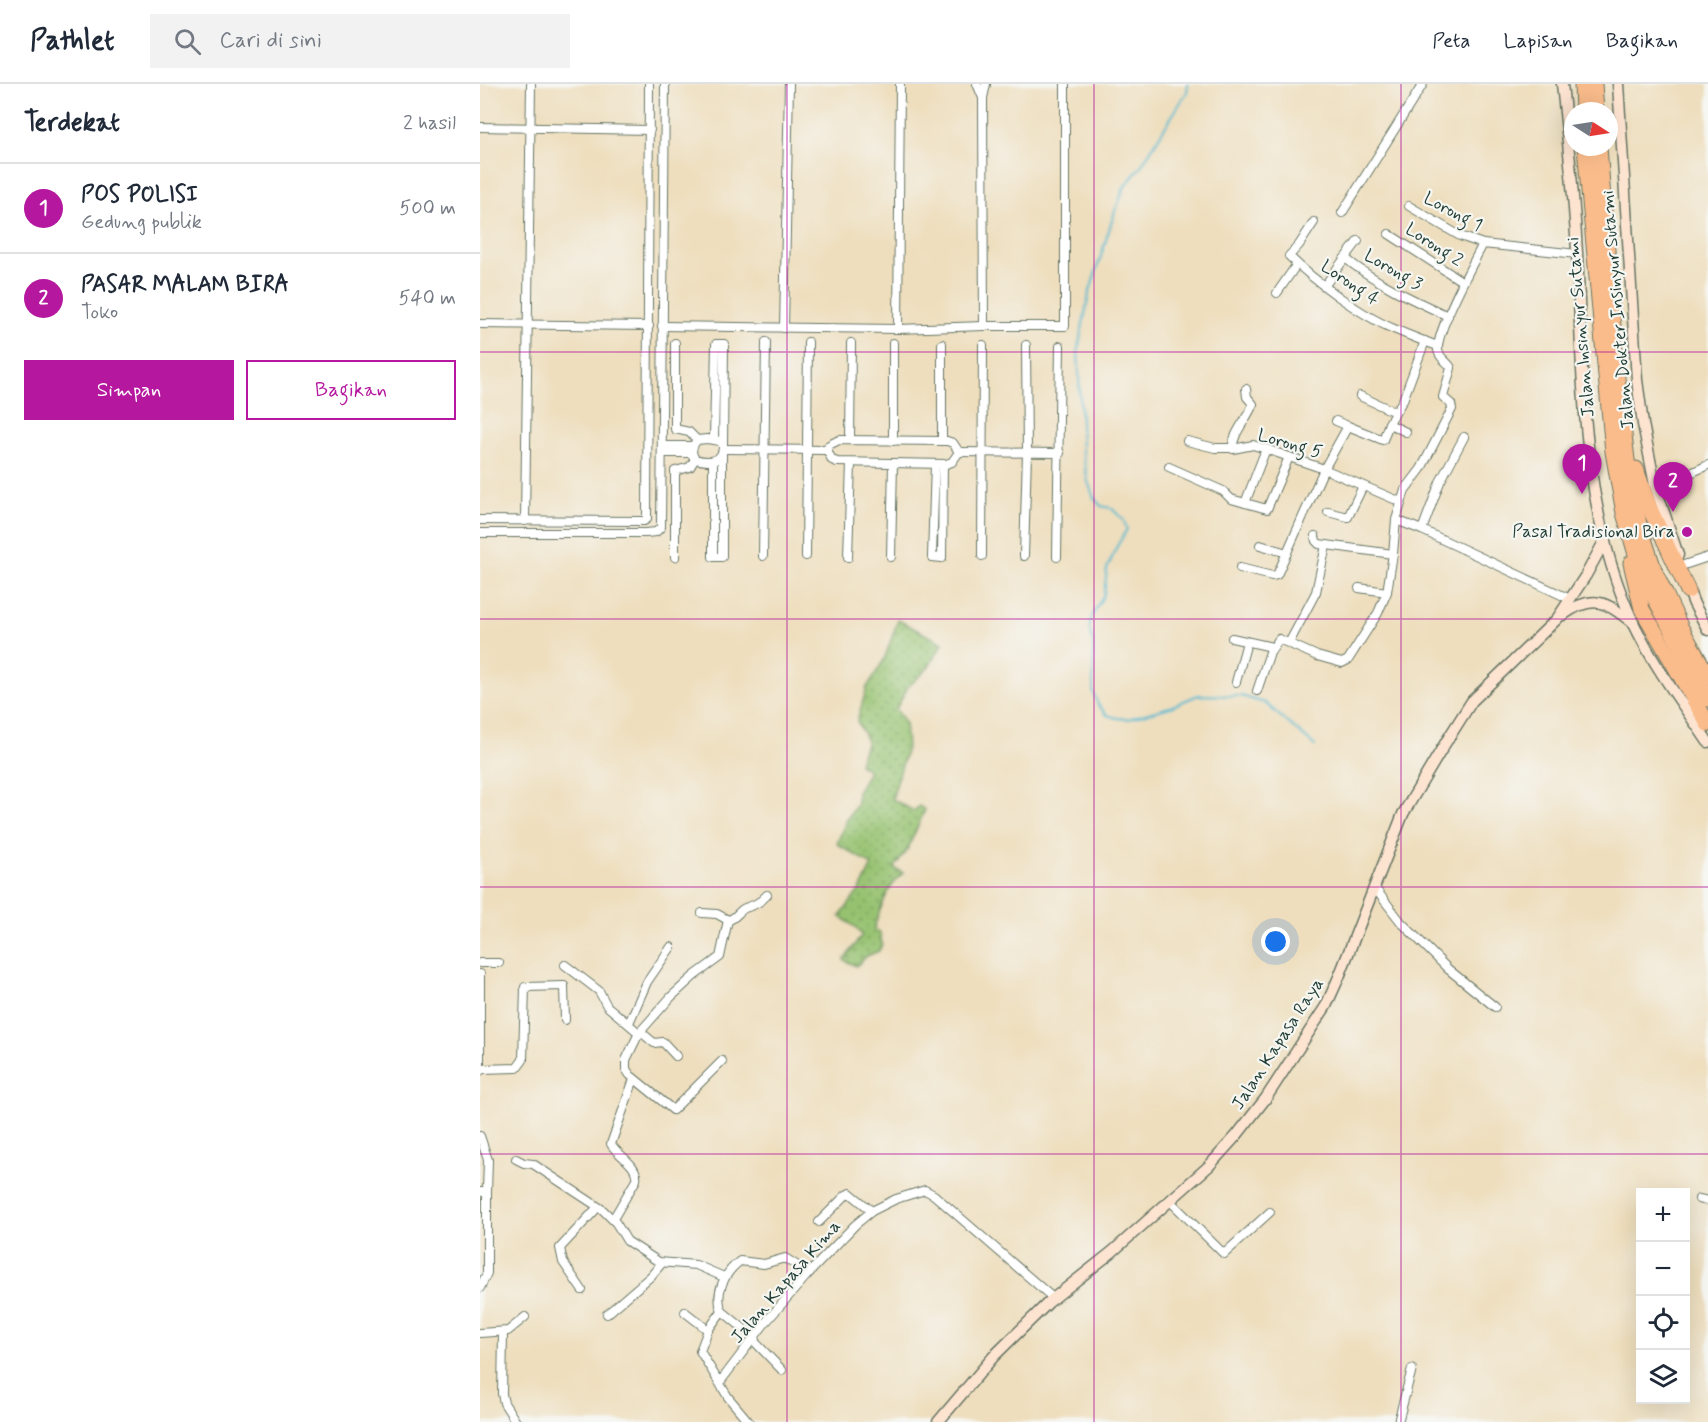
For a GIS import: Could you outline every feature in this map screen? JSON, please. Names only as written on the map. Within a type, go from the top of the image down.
[{"type":"highway","points":[[1582,84],[1583,102]]},
{"type":"highway","points":[[1594,84],[1595,102]]},
{"type":"highway","name":"Jalan Insinyur Sutami","points":[[1586,156],[1613,452],[1624,513],[1641,572],[1708,699]]},
{"type":"highway","name":"Jalan Insinyur Sutami","points":[[1600,156],[1617,378],[1628,475],[1639,524],[1655,573],[1681,628],[1708,676]]},
{"type":"highway","points":[[1617,378],[1640,486],[1688,591]]},
{"type":"highway","points":[[1624,513],[1633,578],[1642,609],[1708,724]]},
{"type":"street","points":[[525,521],[531,84]]},
{"type":"street","points":[[646,520],[649,84]]},
{"type":"street","points":[[480,533],[637,533],[656,532],[662,525],[665,84]]},
{"type":"street","points":[[784,328],[789,84]]},
{"type":"street","points":[[898,329],[900,84]]},
{"type":"street","points":[[978,84],[983,98]]},
{"type":"street","points":[[984,326],[983,98],[986,84]]},
{"type":"street","points":[[662,326],[898,329],[1065,326],[1065,84]]},
{"type":"street","points":[[1342,213],[1424,84]]},
{"type":"street","points":[[1563,84],[1577,254],[1580,343],[1596,502],[1618,583],[1634,623],[1662,674],[1708,742]]},
{"type":"street","name":"Jalan Dokter Insinyur Sutami","points":[[1618,84],[1637,380],[1643,424],[1655,485],[1688,591],[1708,630]]},
{"type":"street","points":[[480,127],[650,130]]},
{"type":"street","name":"Lorong 1","points":[[1409,206],[1460,236],[1483,244],[1577,254]]},
{"type":"street","name":"Lorong 4","points":[[1314,222],[1299,245],[1286,258],[1390,328],[1438,346]]},
{"type":"street","name":"Lorong 2","points":[[1389,234],[1463,282]]},
{"type":"street","name":"Lorong 3","points":[[1358,241],[1344,258],[1413,300],[1448,316]]},
{"type":"street","points":[[1257,691],[1272,647],[1280,638],[1326,659],[1346,662],[1378,613],[1387,592],[1396,520],[1405,489],[1421,469],[1452,409],[1451,404],[1443,397],[1451,368],[1442,359],[1438,346],[1463,282],[1483,244]]},
{"type":"street","points":[[1325,285],[1344,258]]},
{"type":"street","points":[[1277,292],[1297,264]]},
{"type":"street","points":[[480,324],[649,326]]},
{"type":"street","points":[[1336,421],[1382,441],[1403,400],[1425,341]]},
{"type":"street","points":[[763,556],[766,342]]},
{"type":"street","points":[[806,556],[808,342]]},
{"type":"street","points":[[675,343],[675,429],[689,432],[694,450],[690,467],[675,471],[675,557]]},
{"type":"street","points":[[850,440],[851,343]]},
{"type":"street","points":[[893,441],[894,343]]},
{"type":"street","points":[[713,461],[713,557],[722,556],[724,344],[716,344],[714,439]]},
{"type":"street","points":[[942,344],[942,441]]},
{"type":"street","points":[[982,556],[983,345]]},
{"type":"street","points":[[1024,556],[1027,453],[1026,345]]},
{"type":"street","points":[[1057,557],[1060,346]]},
{"type":"street","name":"Lorong 5","points":[[1246,389],[1247,397],[1253,405],[1236,435],[1232,448],[1238,449],[1253,445],[1266,449],[1324,469],[1401,502]]},
{"type":"street","points":[[1360,396],[1395,412]]},
{"type":"street","points":[[1389,424],[1406,432]]},
{"type":"street","points":[[1240,568],[1275,577],[1324,469],[1348,426]]},
{"type":"street","points":[[1422,530],[1438,487],[1464,437]]},
{"type":"street","points":[[662,450],[694,450],[714,439],[720,441],[723,449],[719,459],[713,461],[694,450]]},
{"type":"street","points":[[834,441],[942,441],[953,443],[959,452],[952,462],[939,464],[851,463],[832,460],[827,450],[829,444],[834,441]]},
{"type":"street","points":[[1187,441],[1215,448],[1232,448]]},
{"type":"street","points":[[723,449],[827,450]]},
{"type":"street","points":[[1245,503],[1266,449]]},
{"type":"street","points":[[959,452],[1060,453]]},
{"type":"street","points":[[1169,467],[1223,491],[1231,499],[1268,508],[1290,457]]},
{"type":"street","points":[[849,557],[851,463]]},
{"type":"street","points":[[891,557],[893,463]]},
{"type":"street","points":[[939,464],[942,558],[932,557],[939,464]]},
{"type":"street","points":[[1655,485],[1678,479],[1708,465]]},
{"type":"street","points":[[1328,513],[1348,517],[1363,486]]},
{"type":"street","points":[[480,520],[646,520],[660,529]]},
{"type":"street","points":[[1396,520],[1570,599]]},
{"type":"street","points":[[1315,536],[1317,542],[1393,554]]},
{"type":"street","name":"Jalan Kapasa Raya","points":[[1557,619],[1605,540]]},
{"type":"street","points":[[1289,643],[1317,592],[1326,544]]},
{"type":"street","points":[[1260,545],[1287,553]]},
{"type":"street","points":[[1681,566],[1708,557]]},
{"type":"street","points":[[1359,588],[1387,592]]},
{"type":"street","name":"Jalan Kapasa Raya","points":[[938,1422],[994,1356],[1053,1298],[1112,1252],[1209,1166],[1237,1136],[1266,1098],[1320,1015],[1340,977],[1403,814],[1463,714],[1484,689],[1557,619],[1582,603],[1603,602],[1634,623]]},
{"type":"street","points":[[1232,638],[1272,647]]},
{"type":"street","points":[[1236,682],[1247,642]]},
{"type":"street","points":[[1374,887],[1401,922],[1448,969],[1495,1007]]},
{"type":"street","points":[[702,913],[717,914],[732,920],[745,908],[758,904],[767,895]]},
{"type":"street","points":[[722,1061],[674,1110],[634,1079],[626,1069],[626,1059],[640,1033],[671,997],[720,957],[728,920]]},
{"type":"street","points":[[629,1023],[647,982],[670,947]]},
{"type":"street","points":[[480,963],[499,963]]},
{"type":"street","points":[[565,965],[600,991],[607,1006],[654,1043],[663,1042],[676,1056]]},
{"type":"street","points":[[480,974],[481,1070],[517,1068],[521,1064],[525,987],[564,986],[565,1020]]},
{"type":"street","points":[[613,1219],[637,1175],[634,1168],[611,1144],[634,1079]]},
{"type":"street","points":[[480,1136],[488,1160],[483,1192],[487,1273],[480,1288]]},
{"type":"street","points":[[516,1159],[533,1164],[598,1207],[613,1219],[627,1241],[662,1263],[696,1265],[725,1275]]},
{"type":"street","name":"Jalan Kapasa Kima","points":[[720,1382],[765,1323],[809,1273],[872,1211],[916,1192],[929,1192],[1053,1298]]},
{"type":"street","points":[[819,1222],[850,1193],[872,1211]]},
{"type":"street","points":[[1170,1201],[1224,1254],[1270,1212]]},
{"type":"street","points":[[582,1290],[563,1262],[560,1248],[598,1207]]},
{"type":"street","points":[[782,1370],[754,1339],[722,1311],[719,1300],[725,1275],[740,1261],[764,1263],[781,1257],[789,1259],[809,1273]]},
{"type":"street","points":[[606,1314],[645,1282],[662,1263]]},
{"type":"street","points":[[722,1311],[708,1330],[700,1351],[728,1397],[749,1422]]},
{"type":"street","points":[[685,1312],[708,1330]]},
{"type":"street","points":[[480,1333],[503,1333],[525,1317]]},
{"type":"street","points":[[503,1333],[502,1394],[504,1403],[516,1422]]},
{"type":"street","points":[[1398,1422],[1412,1369]]},
{"type":"green space","points":[[898,620],[943,643],[928,668],[908,687],[896,709],[905,722],[907,748],[892,799],[914,811],[919,806],[925,810],[907,850],[894,868],[903,873],[888,892],[876,921],[874,929],[880,933],[882,944],[879,951],[867,956],[856,966],[844,960],[862,935],[840,916],[861,888],[872,865],[837,844],[845,823],[857,803],[857,792],[869,771],[859,764],[867,741],[857,721],[867,687],[884,660]]},
{"type":"waterway","points":[[1188,84],[1187,92],[1139,169],[1125,186],[1089,294],[1078,349],[1082,450],[1088,482],[1094,498],[1101,506],[1111,508],[1123,519],[1127,529],[1107,569],[1104,594],[1092,616],[1089,627],[1093,642],[1093,692],[1098,705],[1107,715],[1128,719],[1170,707],[1198,695],[1241,696],[1265,703],[1315,746]]},
{"type":"place","name":"POS POLISI","points":[[1582,494]]},
{"type":"place","name":"PASAR MALAM BIRA","points":[[1673,512]]},
{"type":"place","name":"Pasal Tradisional Bira","points":[[1687,532]]}]
